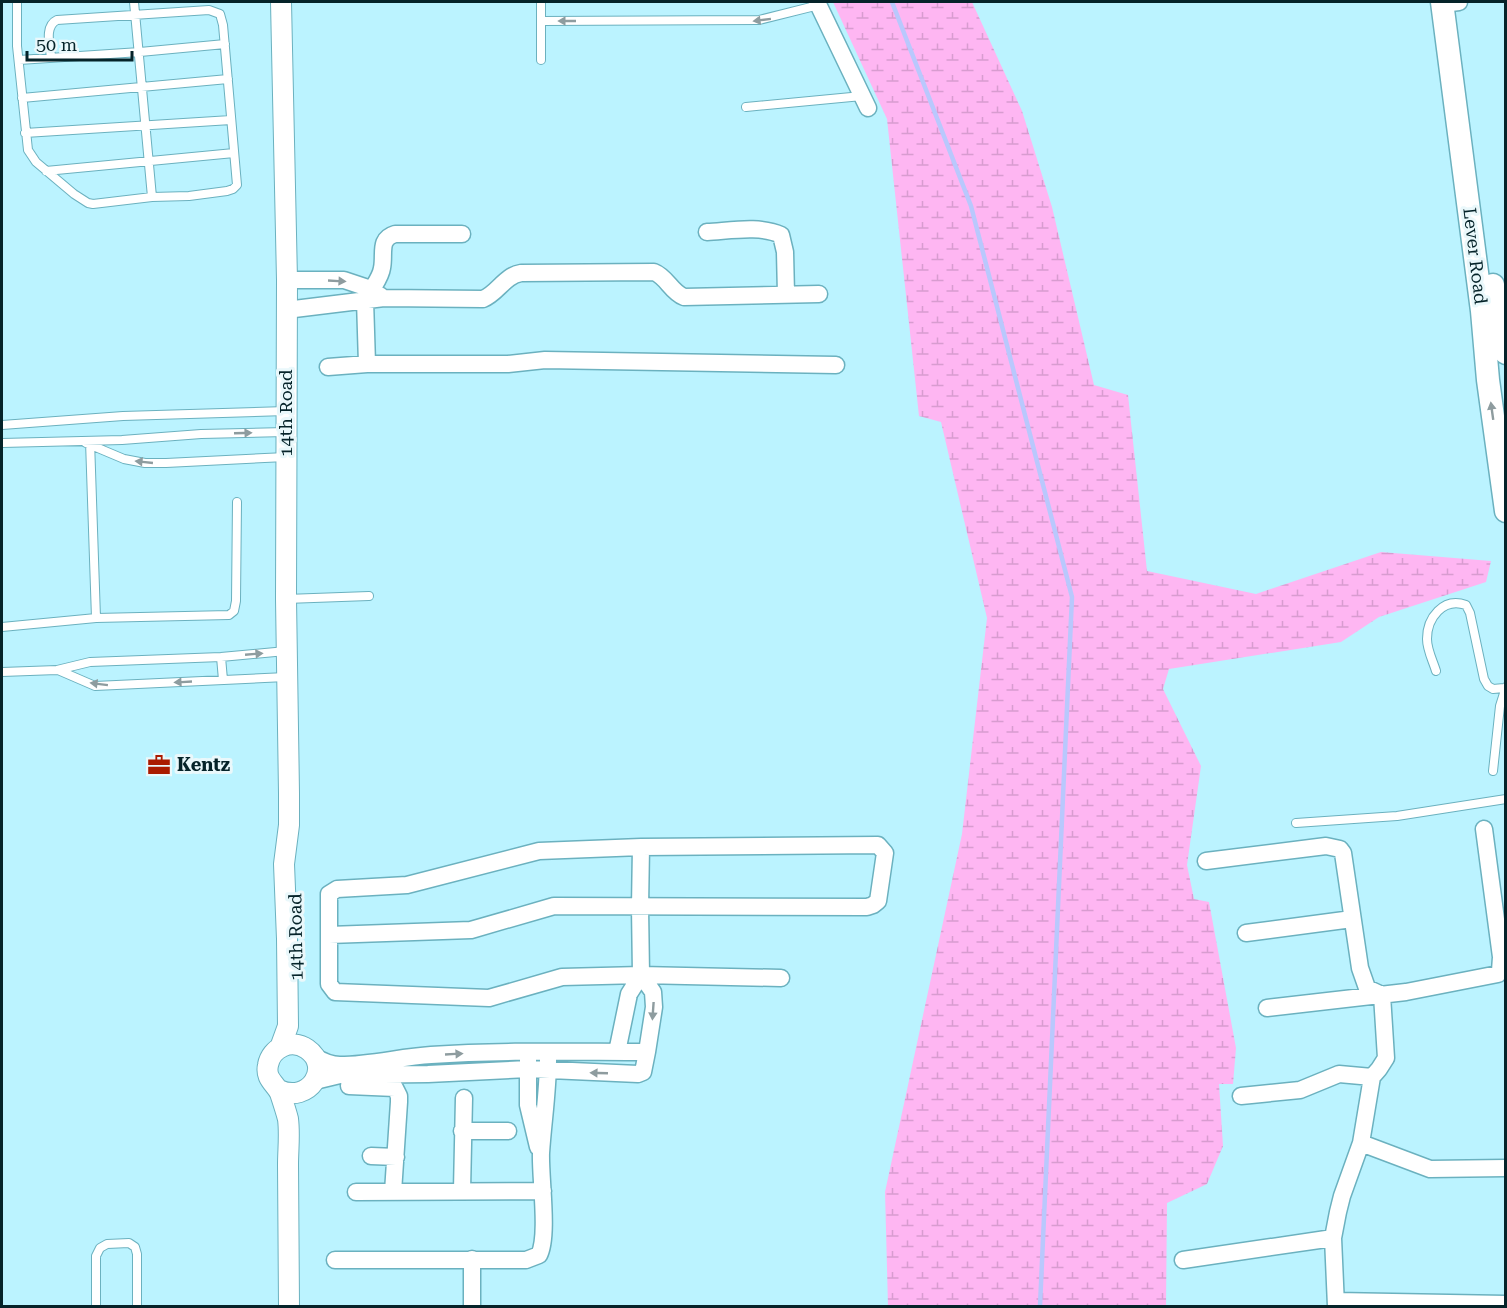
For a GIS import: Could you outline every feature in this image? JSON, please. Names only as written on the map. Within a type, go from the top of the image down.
[{"type":"main road","name":"Lever Road","points":[[1448,2],[1464,121],[1506,353]]},
{"type":"main road","name":"Lever Road","points":[[1448,2],[1488,380],[1506,511]]},
{"type":"street","name":"14th Road","points":[[281,2],[287,280],[286,677],[289,825],[295,868],[298,1025],[309,1052]]},
{"type":"street","points":[[818,3],[865,102]]},
{"type":"street","points":[[707,232],[753,230],[772,231],[781,235],[785,252],[786,294]]},
{"type":"street","points":[[367,364],[373,296],[382,270],[383,242],[388,236],[395,234],[462,234]]},
{"type":"street","points":[[286,310],[373,296],[483,299],[491,295],[508,278],[520,273],[654,272],[661,275],[678,295],[684,297],[819,294]]},
{"type":"street","points":[[287,280],[344,280],[373,296]]},
{"type":"street","points":[[328,367],[367,364],[508,364],[545,360],[836,365]]},
{"type":"street","name":"14th Road","points":[[280,1048],[288,1026],[284,864],[289,825]]},
{"type":"street","points":[[1267,1008],[1382,995],[1487,977],[1500,971],[1501,957],[1484,829]]},
{"type":"street","points":[[329,935],[471,930],[554,906],[873,905],[878,901],[885,853],[878,845],[641,847],[539,851],[407,885],[332,890],[329,894],[329,935],[329,984],[335,992],[489,998],[562,977],[641,975],[781,978]]},
{"type":"street","points":[[1206,861],[1326,846],[1340,849],[1344,856],[1363,980],[1370,991],[1382,995]]},
{"type":"street","points":[[641,847],[641,975],[652,992],[654,1007],[647,1052],[641,1074],[528,1069],[428,1081],[340,1075],[286,1094],[273,1085],[267,1070],[272,1055],[280,1048],[292,1044],[325,1063],[337,1065],[388,1062],[428,1055],[529,1051],[647,1052]]},
{"type":"street","points":[[1246,933],[1352,919]]},
{"type":"street","points":[[617,1052],[628,994],[641,975]]},
{"type":"street","points":[[1382,995],[1386,1058],[1372,1077],[1361,1143],[1342,1196],[1333,1238],[1336,1304],[1506,1304]]},
{"type":"street","points":[[529,1051],[530,1117],[541,1156]]},
{"type":"street","points":[[297,1306],[296,1132],[308,1086],[317,1073],[309,1052]]},
{"type":"street","points":[[334,1260],[525,1260],[538,1255],[542,1245],[541,1156],[548,1052]]},
{"type":"street","points":[[428,1055],[428,1081]]},
{"type":"street","points":[[1240,1096],[1300,1090],[1339,1074],[1372,1077]]},
{"type":"street","points":[[348,1086],[388,1087],[398,1090],[393,1192]]},
{"type":"street","points":[[279,1090],[288,1122],[289,1306]]},
{"type":"street","points":[[462,1190],[464,1098]]},
{"type":"street","points":[[462,1131],[508,1131]]},
{"type":"street","points":[[1361,1143],[1430,1169],[1506,1168]]},
{"type":"street","points":[[371,1156],[396,1157]]},
{"type":"street","points":[[356,1192],[543,1191]]},
{"type":"street","points":[[1183,1260],[1333,1238]]},
{"type":"street","points":[[472,1259],[472,1306]]},
{"type":"lane","points":[[17,2],[25,133],[31,156],[46,171],[88,203],[99,204],[152,197],[189,196],[233,189],[237,185],[223,20],[220,14],[215,11],[63,19],[52,22],[48,30],[51,58]]},
{"type":"lane","points":[[134,2],[152,197]]},
{"type":"lane","points":[[541,2],[541,60]]},
{"type":"lane","points":[[541,21],[759,20],[818,3]]},
{"type":"lane","points":[[19,60],[225,44]]},
{"type":"lane","points":[[22,98],[228,79]]},
{"type":"lane","points":[[746,107],[865,102]]},
{"type":"lane","points":[[25,133],[231,120]]},
{"type":"lane","points":[[46,171],[234,153]]},
{"type":"lane","points":[[2,424],[123,416],[287,411]]},
{"type":"lane","points":[[90,443],[286,432]]},
{"type":"lane","points":[[2,443],[80,441],[90,443],[124,459],[145,462],[286,457]]},
{"type":"lane","points":[[90,443],[96,618]]},
{"type":"lane","points":[[2,627],[96,618],[233,613],[236,601],[237,502]]},
{"type":"lane","points":[[286,599],[369,596]]},
{"type":"lane","points":[[1436,671],[1427,639],[1432,621],[1439,609],[1448,603],[1466,605],[1470,612],[1484,679],[1493,689],[1505,688],[1493,771]]},
{"type":"lane","points":[[2,672],[57,670],[90,662],[221,657],[286,651]]},
{"type":"lane","points":[[221,657],[223,680]]},
{"type":"lane","points":[[57,670],[95,686],[286,677]]},
{"type":"lane","points":[[1296,823],[1396,816],[1506,799]]},
{"type":"lane","points":[[96,1306],[96,1256],[100,1248],[107,1244],[129,1243],[135,1247],[137,1254],[137,1306]]},
{"type":"green space","points":[[833,2],[972,2],[1022,111],[1052,207],[1094,385],[1128,395],[1147,571],[1256,594],[1381,552],[1491,561],[1486,582],[1379,617],[1341,642],[1169,669],[1163,689],[1201,766],[1187,865],[1194,899],[1209,902],[1236,1048],[1233,1084],[1219,1084],[1223,1146],[1207,1184],[1167,1203],[1166,1306],[888,1306],[885,1192],[962,834],[987,618],[941,422],[919,416],[887,119]]},
{"type":"waterway","points":[[892,2],[971,206],[1072,597],[1040,1306]]},
{"type":"place","name":"Kentz","points":[[159,765]]}]
